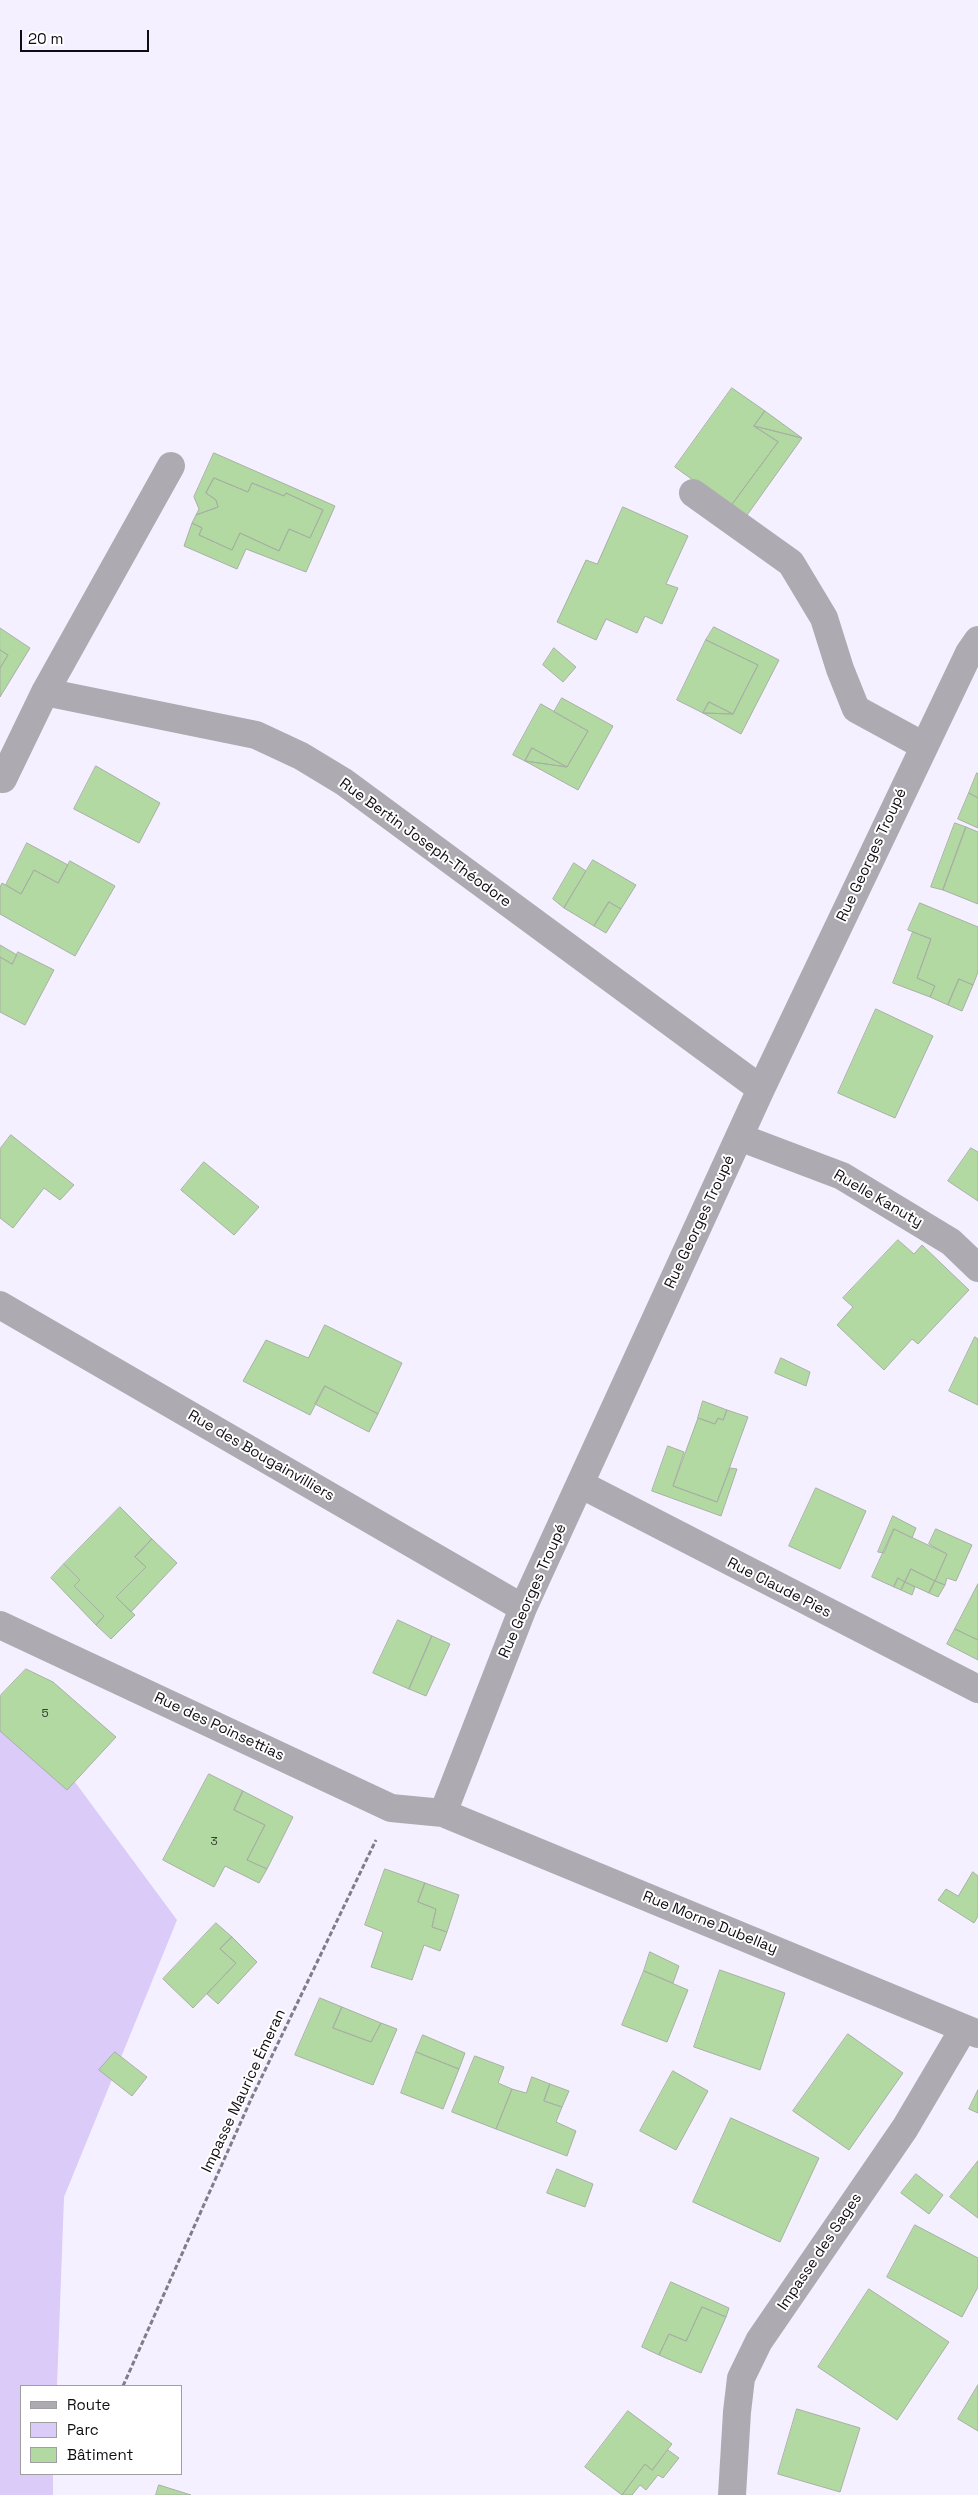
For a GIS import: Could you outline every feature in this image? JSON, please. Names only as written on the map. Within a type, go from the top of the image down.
[{"type":"street","points":[[1,781],[45,692],[171,466]]},
{"type":"street","points":[[693,493],[791,563],[824,618],[840,669],[856,709],[924,746]]},
{"type":"street","name":"Rue Georges Troupé","points":[[443,1813],[523,1608],[761,1089],[924,746],[975,651]]},
{"type":"street","name":"Rue Bertin Joseph-Théodore","points":[[45,692],[256,735],[301,756],[344,782],[761,1089]]},
{"type":"street","name":"Ruelle Kanuty","points":[[739,1138],[842,1176],[951,1242],[978,1268]]},
{"type":"street","name":"Rue des Bougainvilliers","points":[[0,1305],[523,1608]]},
{"type":"street","name":"Rue Claude Pies","points":[[580,1484],[978,1689]]},
{"type":"street","name":"Rue des Poinsettias","points":[[0,1625],[391,1808],[443,1813]]},
{"type":"street","name":"Rue Morne Dubellay","points":[[443,1813],[971,2030]]},
{"type":"street","name":"Impasse des Sages","points":[[732,2495],[741,2378],[759,2342],[971,2030]]},
{"type":"path","name":"Impasse Maurice Émeran","points":[[123,2385],[252,2097],[391,1808]]},
{"type":"green space","points":[[0,1711],[32,1724],[177,1920],[64,2197],[57,2385],[20,2385],[20,2475],[53,2475],[53,2495],[0,2495]]},
{"type":"building","points":[[732,388],[765,411],[754,426],[778,442],[730,507],[675,467]]},
{"type":"building","points":[[765,411],[802,438],[754,426]]},
{"type":"building","points":[[754,426],[802,438],[745,518],[730,507],[778,442]]},
{"type":"building","points":[[214,453],[335,506],[306,572],[246,549],[237,569],[184,546],[192,523],[202,528],[199,535],[232,550],[240,533],[279,551],[289,529],[310,538],[323,510],[286,493],[284,496],[252,483],[248,492],[214,478],[206,493],[216,500],[218,507],[196,515],[199,509],[194,497]]},
{"type":"building","points":[[214,478],[248,492],[252,483],[284,496],[286,493],[323,510],[310,538],[289,529],[279,551],[240,533],[232,550],[199,535],[202,528],[192,523],[196,515],[218,507],[216,500],[206,493]]},
{"type":"building","points":[[623,507],[688,536],[666,584],[678,588],[662,624],[645,616],[637,633],[606,619],[596,640],[557,622],[586,560],[597,564]]},
{"type":"building","points":[[714,627],[779,660],[741,734],[703,713],[733,714],[758,665],[706,640]]},
{"type":"building","points":[[0,628],[30,648],[0,697],[0,668],[8,655],[0,650]]},
{"type":"building","points":[[706,640],[758,665],[733,714],[709,702],[703,713],[677,700]]},
{"type":"building","points":[[554,648],[576,667],[563,682],[543,665]]},
{"type":"building","points":[[0,650],[8,655],[0,668]]},
{"type":"building","points":[[562,698],[613,726],[578,790],[525,761],[567,767],[588,731],[554,712]]},
{"type":"building","points":[[709,702],[733,714],[703,713]]},
{"type":"building","points":[[541,704],[588,731],[567,767],[532,748],[525,761],[513,755]]},
{"type":"building","points":[[532,748],[567,767],[525,761]]},
{"type":"building","points":[[96,766],[160,803],[139,843],[74,809]]},
{"type":"building","points":[[978,774],[978,798],[969,793]]},
{"type":"building","points":[[969,793],[978,798],[978,828],[958,819]]},
{"type":"building","points":[[955,823],[966,827],[943,890],[931,887]]},
{"type":"building","points":[[966,827],[978,832],[978,904],[943,890]]},
{"type":"building","points":[[27,843],[68,865],[58,883],[34,870],[21,894],[6,885]]},
{"type":"building","points":[[593,860],[636,885],[621,909],[609,902],[594,926],[564,908]]},
{"type":"building","points":[[70,861],[115,886],[75,956],[0,914],[0,887],[2,883],[21,894],[34,870],[58,883]]},
{"type":"building","points":[[574,863],[586,871],[564,908],[553,899]]},
{"type":"building","points":[[609,902],[621,909],[606,933],[594,926]]},
{"type":"building","points":[[920,903],[978,927],[978,972],[973,985],[959,979],[948,1005],[930,997],[935,986],[917,978],[931,939],[908,930]]},
{"type":"building","points":[[913,932],[931,939],[917,978],[935,986],[930,997],[893,983]]},
{"type":"building","points":[[0,945],[17,955],[12,964],[0,957]]},
{"type":"building","points":[[18,952],[54,970],[25,1025],[0,1012],[0,957],[12,964]]},
{"type":"building","points":[[959,979],[973,985],[962,1011],[948,1005]]},
{"type":"building","points":[[876,1009],[933,1036],[895,1118],[838,1093]]},
{"type":"building","points":[[11,1135],[74,1185],[60,1200],[44,1188],[13,1228],[0,1218],[0,1149]]},
{"type":"building","points":[[971,1148],[978,1152],[978,1201],[948,1181]]},
{"type":"building","points":[[204,1162],[259,1207],[234,1235],[181,1190]]},
{"type":"building","points":[[898,1240],[914,1254],[922,1245],[969,1290],[918,1344],[912,1339],[884,1370],[837,1325],[853,1307],[843,1298]]},
{"type":"building","points":[[325,1325],[402,1363],[378,1414],[325,1386],[310,1415],[243,1381],[266,1340],[308,1358]]},
{"type":"building","points":[[975,1337],[978,1339],[978,1405],[949,1391]]},
{"type":"building","points":[[781,1358],[810,1372],[806,1386],[775,1373]]},
{"type":"building","points":[[325,1386],[378,1414],[369,1432],[315,1404]]},
{"type":"building","points":[[703,1401],[727,1410],[723,1420],[718,1418],[715,1424],[698,1418]]},
{"type":"building","points":[[727,1410],[748,1417],[717,1502],[673,1486],[698,1418],[715,1424],[718,1418],[723,1420]]},
{"type":"building","points":[[668,1446],[684,1452],[673,1486],[717,1502],[730,1468],[737,1469],[721,1516],[652,1491]]},
{"type":"building","points":[[816,1488],[866,1511],[840,1569],[789,1546]]},
{"type":"building","points":[[120,1507],[152,1539],[135,1557],[146,1567],[116,1597],[135,1615],[111,1639],[96,1625],[104,1616],[74,1586],[80,1580],[64,1564]]},
{"type":"building","points":[[893,1516],[916,1528],[912,1538],[894,1529],[884,1553],[878,1552]]},
{"type":"building","points":[[894,1529],[947,1554],[935,1581],[911,1569],[905,1582],[898,1578],[894,1587],[872,1577]]},
{"type":"building","points":[[936,1529],[972,1545],[956,1581],[947,1578],[945,1585],[935,1581],[947,1554],[929,1544]]},
{"type":"building","points":[[152,1539],[177,1563],[131,1612],[116,1597],[146,1567],[135,1557]]},
{"type":"building","points":[[64,1564],[80,1580],[74,1586],[104,1616],[96,1625],[51,1578]]},
{"type":"building","points":[[911,1569],[935,1581],[929,1593],[905,1582]]},
{"type":"building","points":[[898,1578],[905,1582],[901,1590],[894,1587]]},
{"type":"building","points":[[935,1581],[945,1585],[938,1597],[929,1593]]},
{"type":"building","points":[[905,1582],[915,1587],[912,1595],[901,1590]]},
{"type":"building","points":[[978,1584],[978,1640],[955,1629]]},
{"type":"building","points":[[398,1620],[432,1636],[409,1689],[373,1673]]},
{"type":"building","points":[[955,1629],[978,1640],[978,1660],[947,1644]]},
{"type":"building","points":[[432,1636],[450,1644],[426,1696],[409,1689]]},
{"type":"building","points":[[26,1669],[53,1682],[116,1737],[67,1790],[0,1731],[0,1696]]},
{"type":"building","points":[[209,1774],[243,1791],[234,1810],[265,1825],[247,1860],[267,1869],[259,1883],[225,1866],[214,1887],[163,1860]]},
{"type":"building","points":[[243,1791],[293,1817],[267,1869],[247,1860],[265,1825],[234,1810]]},
{"type":"building","points":[[385,1869],[425,1883],[418,1902],[436,1909],[432,1927],[447,1932],[440,1951],[424,1945],[412,1980],[371,1967],[383,1932],[365,1925]]},
{"type":"building","points":[[973,1872],[978,1876],[978,1916],[974,1923],[938,1900],[946,1889],[958,1896]]},
{"type":"building","points":[[425,1883],[459,1895],[447,1932],[432,1927],[436,1909],[418,1902]]},
{"type":"building","points":[[216,1923],[232,1937],[220,1949],[236,1963],[193,2008],[163,1979]]},
{"type":"building","points":[[232,1937],[257,1962],[218,2004],[207,1994],[236,1963],[220,1949]]},
{"type":"building","points":[[650,1952],[679,1966],[673,1983],[644,1971]]},
{"type":"building","points":[[720,1970],[785,1993],[760,2070],[694,2047]]},
{"type":"building","points":[[644,1971],[688,1990],[667,2042],[622,2025]]},
{"type":"building","points":[[320,1998],[342,2007],[333,2028],[371,2042],[381,2023],[397,2029],[373,2085],[295,2055]]},
{"type":"building","points":[[342,2007],[381,2023],[371,2042],[333,2028]]},
{"type":"building","points":[[848,2034],[903,2073],[849,2150],[793,2111]]},
{"type":"building","points":[[423,2035],[465,2053],[459,2069],[416,2052]]},
{"type":"building","points":[[115,2052],[147,2077],[132,2096],[99,2070]]},
{"type":"building","points":[[416,2052],[459,2069],[443,2109],[401,2093]]},
{"type":"building","points":[[475,2056],[504,2067],[498,2083],[512,2089],[496,2129],[452,2112]]},
{"type":"building","points":[[673,2071],[708,2091],[676,2150],[640,2131]]},
{"type":"building","points":[[532,2077],[550,2084],[544,2101],[562,2107],[556,2122],[576,2131],[567,2156],[496,2129],[512,2089],[526,2093]]},
{"type":"building","points":[[550,2084],[569,2091],[562,2107],[544,2101]]},
{"type":"building","points":[[978,2090],[978,2113],[969,2109]]},
{"type":"building","points":[[731,2118],[819,2158],[780,2242],[693,2202]]},
{"type":"building","points":[[978,2161],[978,2218],[950,2197]]},
{"type":"building","points":[[557,2169],[593,2184],[585,2207],[547,2193]]},
{"type":"building","points":[[916,2174],[943,2195],[929,2214],[901,2193]]},
{"type":"building","points":[[915,2225],[978,2258],[978,2287],[962,2317],[887,2277]]},
{"type":"building","points":[[671,2282],[729,2308],[726,2317],[702,2307],[686,2341],[669,2334],[659,2355],[642,2347]]},
{"type":"building","points":[[869,2289],[949,2342],[897,2420],[818,2367]]},
{"type":"building","points":[[702,2307],[726,2317],[701,2373],[659,2355],[669,2334],[686,2341]]},
{"type":"building","points":[[978,2385],[978,2431],[958,2419]]},
{"type":"building","points":[[797,2409],[860,2428],[840,2492],[778,2474]]},
{"type":"building","points":[[628,2411],[672,2444],[652,2470],[645,2464],[622,2495],[585,2467]]},
{"type":"building","points":[[668,2450],[679,2458],[663,2478],[658,2475],[646,2490],[640,2485],[632,2495],[622,2495],[645,2464],[652,2470]]},
{"type":"building","points":[[159,2485],[191,2495],[156,2495]]}]
